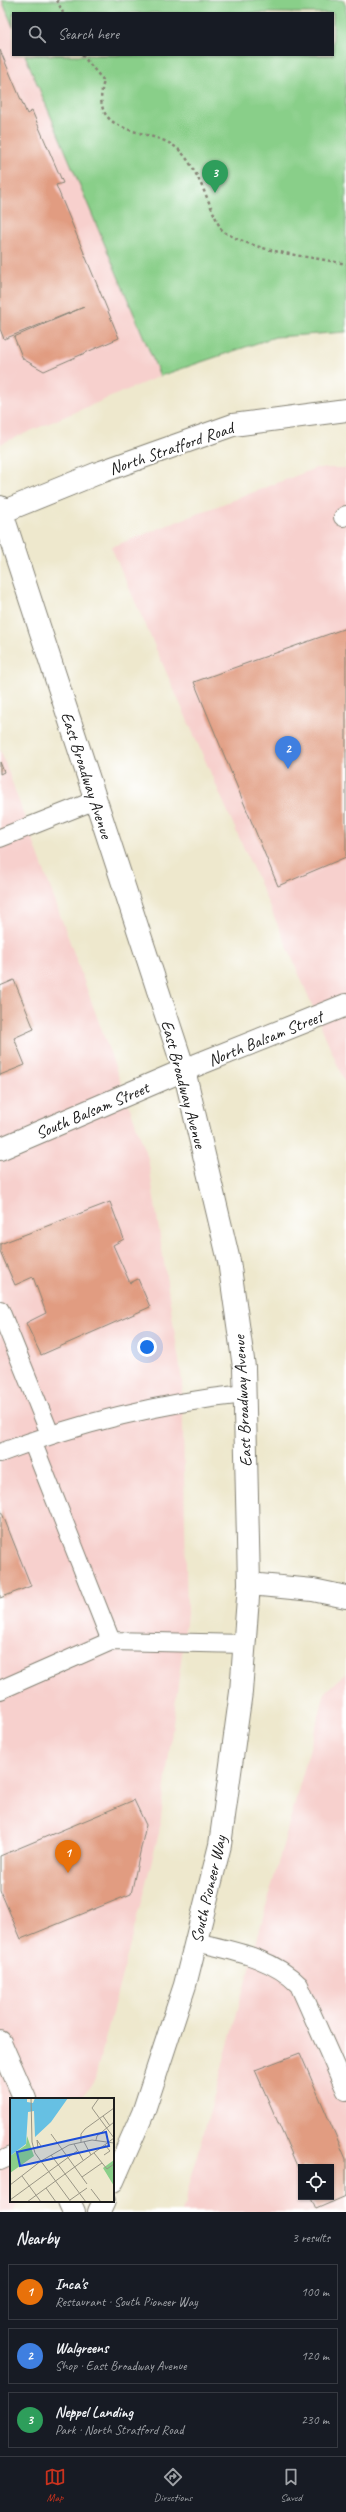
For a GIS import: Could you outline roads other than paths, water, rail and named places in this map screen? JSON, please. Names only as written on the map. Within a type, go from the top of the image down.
[{"type":"main road","name":"North Stratford Road","points":[[1,511],[98,473],[233,425],[346,410]]},
{"type":"main road","name":"East Broadway Avenue","points":[[1,511],[184,1070],[229,1261],[244,1367],[248,1584]]},
{"type":"main road","name":"North Balsam Street","points":[[184,1070],[346,1005]]},
{"type":"main road","name":"South Balsam Street","points":[[0,1149],[184,1070]]},
{"type":"main road","points":[[248,1584],[313,1590],[346,1597]]},
{"type":"main road","name":"South Pioneer Way","points":[[114,2179],[143,2113],[185,1985],[220,1845],[241,1692],[248,1584]]},
{"type":"main road","points":[[0,2042],[25,2098]]},
{"type":"main road","points":[[70,2202],[74,2212]]},
{"type":"main road","points":[[99,2212],[104,2202]]},
{"type":"lane","points":[[0,838],[96,800]]},
{"type":"lane","points":[[0,1310],[50,1434]]},
{"type":"lane","points":[[0,1453],[50,1434],[184,1401],[244,1394]]},
{"type":"lane","points":[[32,1441],[111,1641]]},
{"type":"lane","points":[[0,1690],[111,1641],[245,1644]]},
{"type":"lane","points":[[196,1942],[246,1954],[289,1975],[299,1985],[346,2091]]},
{"type":"lane","points":[[0,2161],[10,2156]]},
{"type":"place","name":"Neppel Landing","points":[[215,193]]},
{"type":"place","name":"Walgreens","points":[[288,769]]},
{"type":"place","name":"Inca's","points":[[68,1873]]}]
